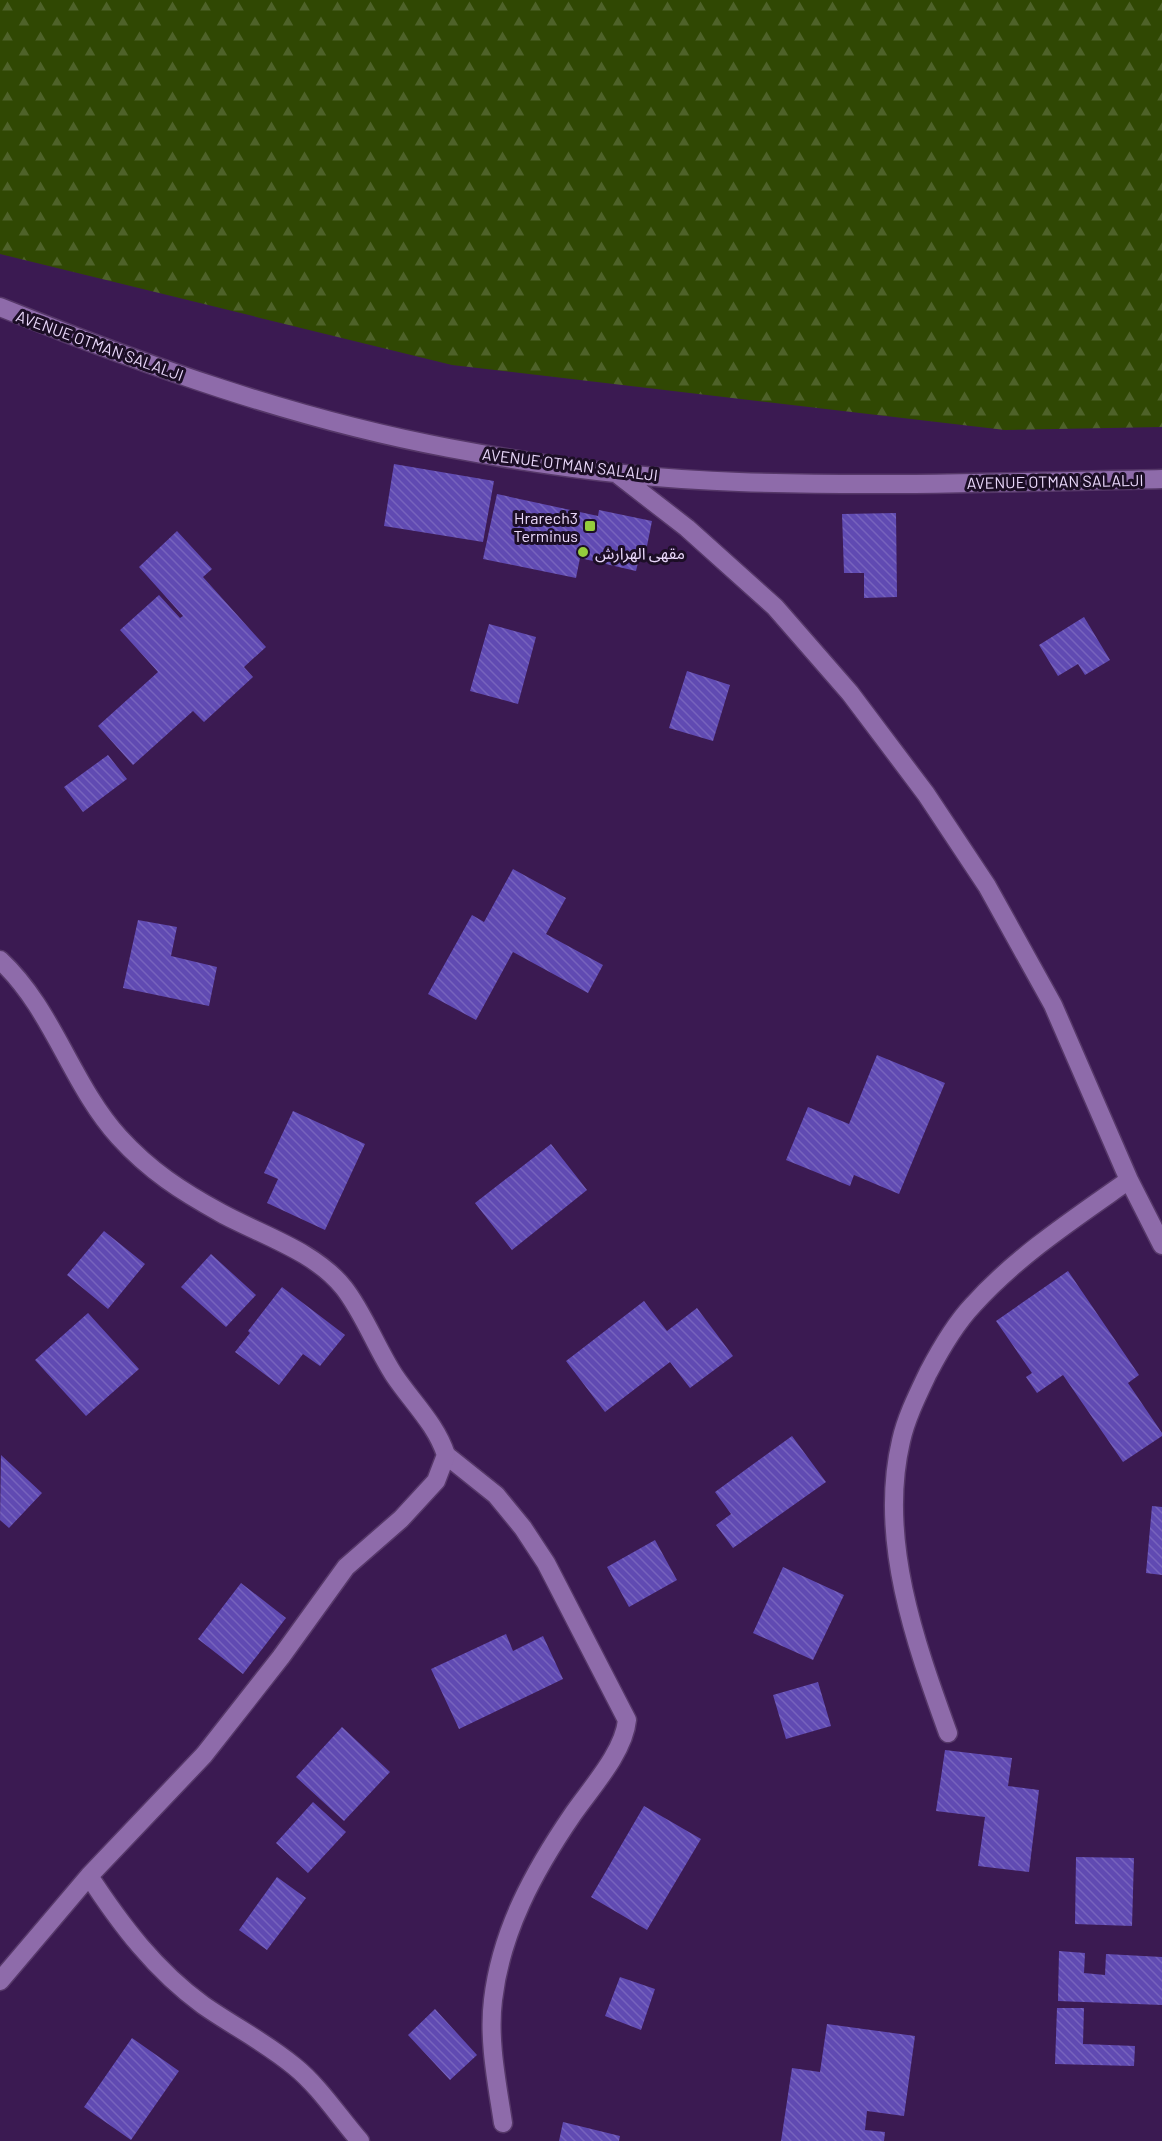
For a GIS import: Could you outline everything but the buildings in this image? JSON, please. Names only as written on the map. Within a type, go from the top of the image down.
[{"type":"street","name":"AVENUE OTMAN SALALJI","points":[[0,307],[133,358],[316,418],[447,448],[616,473],[749,482],[938,483],[1162,479]]},
{"type":"street","points":[[616,473],[687,528],[775,607],[850,693],[926,794],[987,886],[1053,1005],[1129,1180],[1162,1245]]},
{"type":"street","points":[[0,960],[18,977],[44,1016],[77,1076],[118,1136],[158,1176],[220,1213],[313,1261],[344,1288],[395,1376],[434,1429],[446,1455],[496,1495],[523,1528],[546,1563],[627,1720],[621,1743],[545,1854],[522,1898],[504,1947],[493,2001],[494,2064],[503,2123]]},
{"type":"street","points":[[948,1733],[921,1657],[896,1545],[894,1486],[901,1440],[920,1389],[938,1354],[972,1306],[1047,1240],[1129,1180]]},
{"type":"street","points":[[0,1982],[89,1876],[204,1755],[281,1657],[346,1567],[401,1519],[436,1481],[446,1455]]},
{"type":"street","points":[[89,1876],[120,1924],[162,1971],[203,2004],[255,2037],[296,2067],[360,2141]]},
{"type":"green space","points":[[0,0],[1162,0],[1162,427],[1005,430],[452,365],[0,254]]},
{"type":"place","name":"Hrarech3 Terminus","points":[[590,526]]},
{"type":"place","name":"مقهى الهرارش","points":[[583,552]]}]
